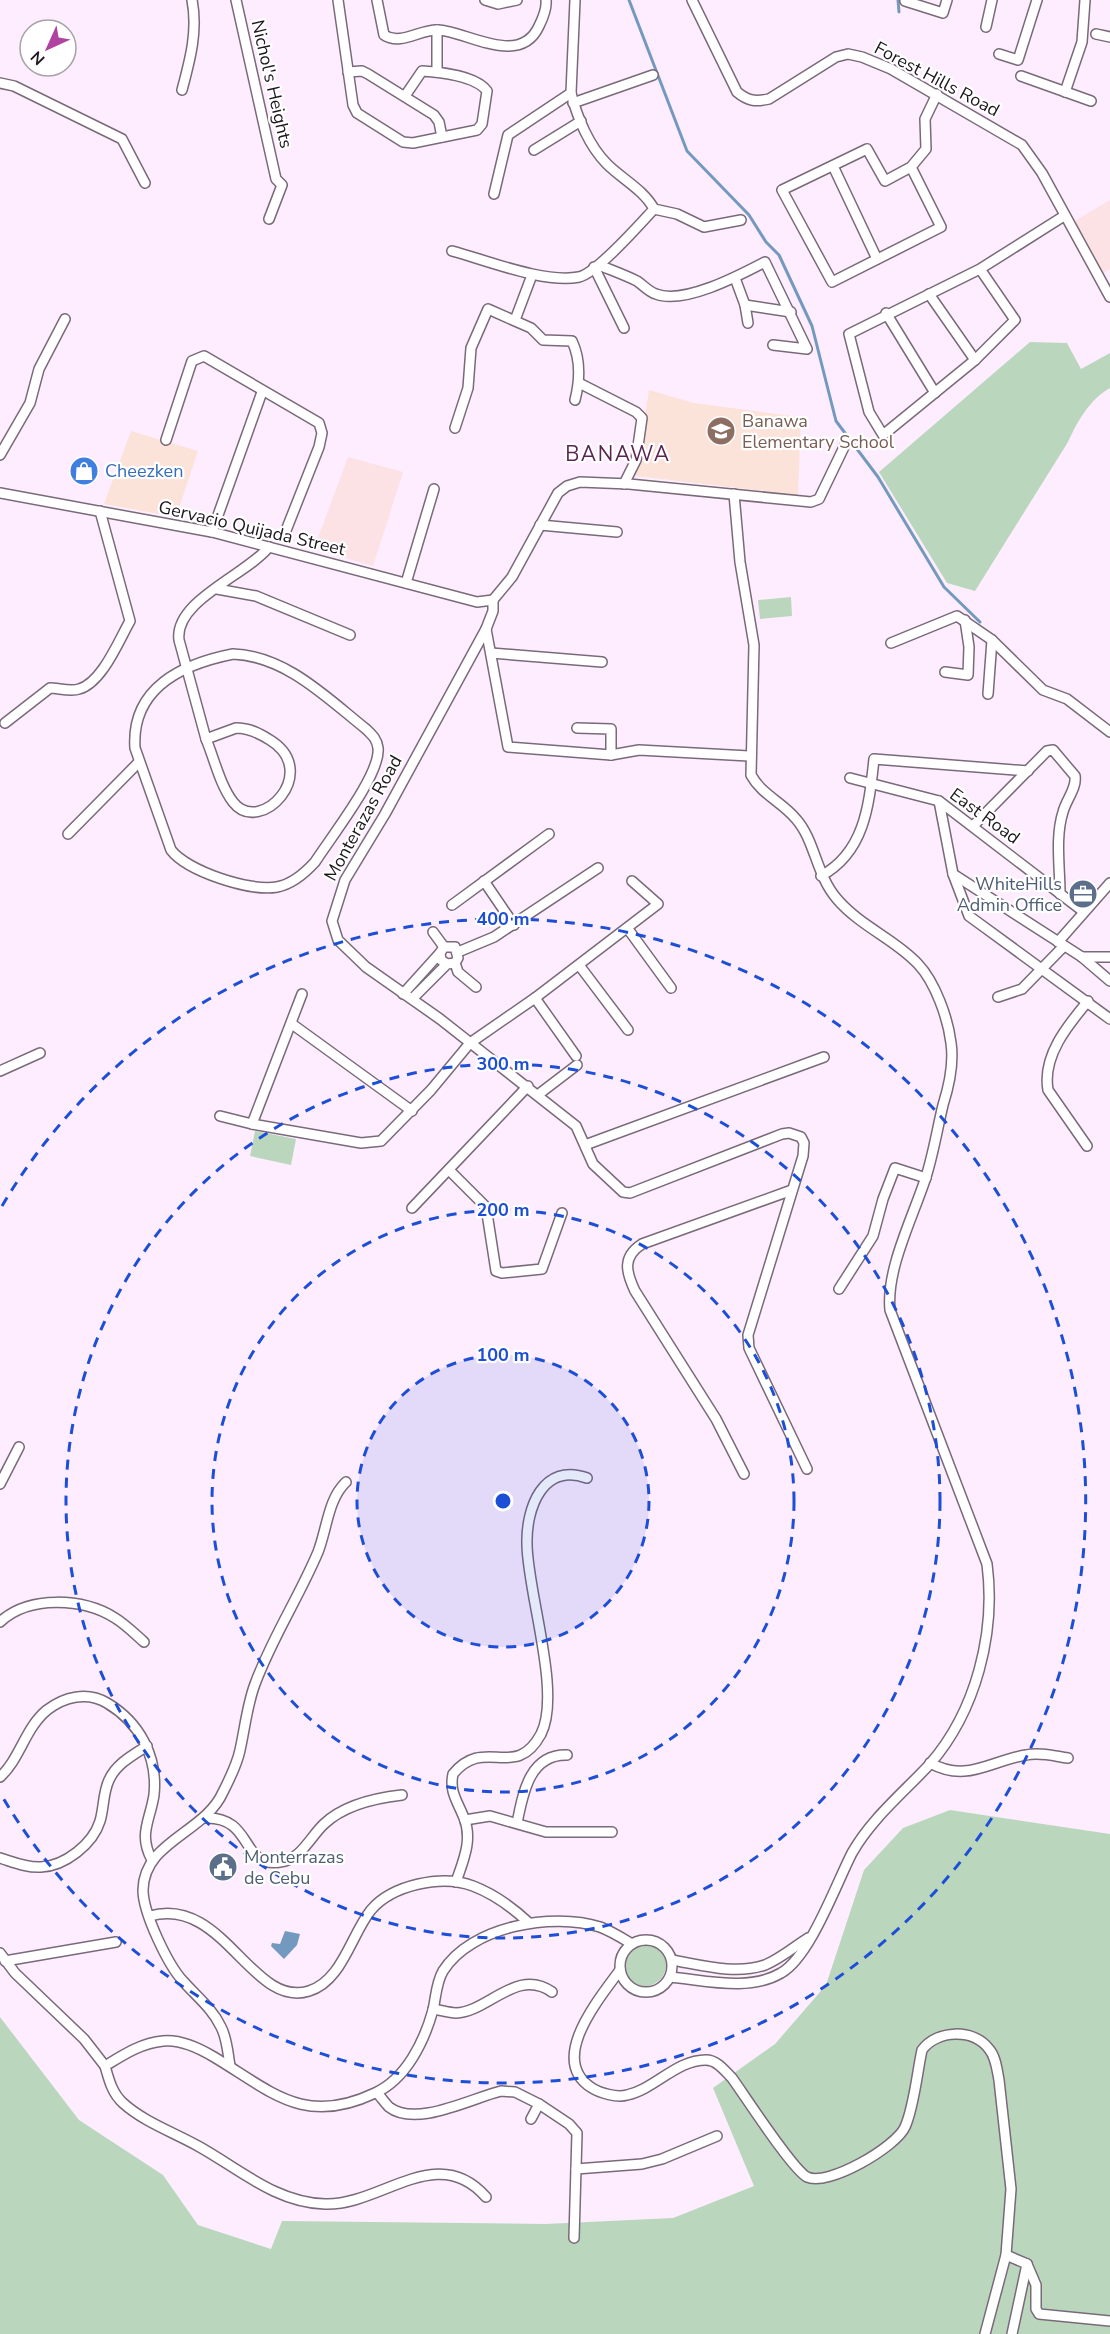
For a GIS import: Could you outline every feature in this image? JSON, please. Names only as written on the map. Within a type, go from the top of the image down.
[{"type":"street","points":[[182,90],[190,60],[195,18],[192,0]]},
{"type":"street","name":"Nichol's Heights","points":[[236,0],[275,175],[282,188],[269,219]]},
{"type":"street","points":[[338,0],[353,105],[357,113],[403,142],[413,143],[477,130],[482,124],[487,91],[482,84],[437,72],[422,71],[405,96]]},
{"type":"street","points":[[484,0],[498,4],[517,0]]},
{"type":"street","points":[[378,1],[384,35],[390,39],[437,30],[485,44],[513,45],[529,39],[537,30],[544,14],[546,0]]},
{"type":"street","points":[[575,0],[572,98],[593,147],[606,163],[649,200],[654,209],[677,214],[704,227],[741,220]]},
{"type":"street","name":"Forest Hills Road","points":[[692,0],[737,92],[744,98],[756,102],[769,99],[836,57],[848,54],[891,69],[1022,145],[1042,173],[1110,297]]},
{"type":"street","points":[[905,1],[942,13],[946,0]]},
{"type":"street","points":[[986,27],[992,0]]},
{"type":"street","points":[[999,54],[1018,60],[1036,0]]},
{"type":"street","points":[[1065,92],[1082,42],[1085,0]]},
{"type":"street","points":[[437,30],[437,72]]},
{"type":"street","points":[[1096,34],[1110,37]]},
{"type":"street","points":[[348,72],[362,71],[434,115],[439,122],[442,137]]},
{"type":"street","points":[[494,194],[508,135],[572,98],[653,75]]},
{"type":"street","points":[[1021,76],[1091,101]]},
{"type":"street","points":[[0,83],[14,86],[122,139],[145,183]]},
{"type":"street","points":[[911,167],[941,227],[832,282],[782,190],[867,149],[885,181],[911,167],[926,149],[926,119],[937,94]]},
{"type":"street","points":[[534,150],[581,121]]},
{"type":"street","points":[[833,166],[877,260]]},
{"type":"street","points":[[452,251],[532,275],[580,277],[596,266],[654,209]]},
{"type":"street","points":[[980,269],[1015,320],[975,360],[883,435],[869,412],[849,334],[886,313],[980,269],[1064,216]]},
{"type":"street","points":[[596,266],[636,281],[655,294],[664,296],[703,291],[765,262],[807,349],[773,345]]},
{"type":"street","points":[[596,266],[624,328]]},
{"type":"street","points":[[515,320],[532,275]]},
{"type":"street","points":[[735,278],[745,305],[748,323]]},
{"type":"street","points":[[929,294],[975,360]]},
{"type":"street","points":[[745,305],[791,312]]},
{"type":"street","points":[[455,428],[468,388],[471,348],[488,309],[531,328],[543,340],[572,341],[577,356],[579,382],[574,400]]},
{"type":"street","points":[[886,313],[935,393]]},
{"type":"street","points":[[0,455],[30,403],[39,369],[65,319]]},
{"type":"street","points":[[166,440],[192,361],[198,356],[204,356],[262,392],[319,423],[321,433],[319,447],[285,533]]},
{"type":"street","points":[[579,382],[638,414],[642,425],[636,460],[624,483]]},
{"type":"street","points":[[212,532],[262,392]]},
{"type":"street","points":[[494,600],[512,577],[558,494],[567,486],[580,482],[624,483],[816,501],[845,445]]},
{"type":"street","points":[[406,583],[434,489]]},
{"type":"street","name":"Gervacio Quijada Street","points":[[0,493],[212,532],[477,602],[494,600]]},
{"type":"street","points":[[670,1977],[744,1984],[764,1981],[791,1967],[810,1936],[853,1851],[865,1834],[930,1763],[961,1720],[981,1660],[991,1593],[987,1564],[890,1310],[891,1279],[926,1178],[947,1092],[951,1042],[933,988],[919,964],[853,916],[821,876],[797,819],[767,795],[751,776],[749,756],[754,645],[740,562],[734,494]]},
{"type":"street","points":[[5,723],[50,688],[79,689],[94,679],[103,670],[130,621],[100,511]]},
{"type":"street","points":[[540,525],[617,532]]},
{"type":"street","points":[[207,739],[243,728],[277,744],[289,759],[291,771],[283,793],[266,810],[256,813],[244,811],[234,803],[207,739],[179,640],[179,623],[188,610],[254,562],[269,547]]},
{"type":"street","points":[[217,589],[256,597],[350,635]]},
{"type":"street","name":"Monterazas Road","points":[[494,600],[493,611],[486,629],[385,814],[345,880],[332,921],[338,940],[366,967],[440,1019],[539,1094],[576,1126],[593,1164],[617,1189],[630,1192],[783,1134],[796,1134],[801,1137],[805,1149],[792,1190]]},
{"type":"street","points":[[891,643],[957,616],[992,640],[1043,690],[1067,699],[1110,732]]},
{"type":"street","points":[[945,672],[968,675],[969,647],[965,620]]},
{"type":"street","points":[[486,629],[508,747],[611,755],[639,750],[749,756]]},
{"type":"street","points":[[988,694],[992,640]]},
{"type":"street","points":[[491,653],[602,662]]},
{"type":"street","points":[[244,654],[302,678],[375,738],[378,747],[375,771],[315,862],[303,874],[277,887],[261,887],[190,867],[178,859],[171,850],[139,762],[134,733],[141,708],[160,684],[188,667],[220,656],[244,654]]},
{"type":"street","points":[[577,729],[610,729],[611,755]]},
{"type":"street","points":[[973,826],[1049,750],[1075,776],[1076,781],[1065,806],[1060,827],[1060,894]]},
{"type":"street","points":[[821,876],[841,864],[855,847],[864,825],[874,759],[1028,771]]},
{"type":"street","points":[[69,834],[139,762]]},
{"type":"street","name":"East Road","points":[[850,778],[939,801],[1084,912]]},
{"type":"street","points":[[939,801],[953,874],[969,916],[1110,1019]]},
{"type":"street","points":[[452,905],[549,834]]},
{"type":"street","points":[[408,996],[451,963],[458,952],[478,945],[514,925],[598,867]]},
{"type":"street","points":[[953,874],[1082,957],[1110,981]]},
{"type":"street","points":[[484,881],[514,925]]},
{"type":"street","points":[[220,1116],[252,1124],[376,1143],[412,1111],[470,1043],[535,998],[658,904],[632,881]]},
{"type":"street","points":[[998,997],[1022,989],[1042,969],[1084,912],[1110,883]]},
{"type":"street","points":[[628,929],[671,988]]},
{"type":"street","points":[[433,932],[442,950],[441,960],[451,963],[476,987]]},
{"type":"street","points":[[408,996],[442,950],[455,947],[458,952]]},
{"type":"street","points":[[1082,957],[1110,957]]},
{"type":"street","points":[[579,965],[628,1030]]},
{"type":"street","points":[[252,1124],[302,994]]},
{"type":"street","points":[[535,998],[577,1061],[539,1094]]},
{"type":"street","points":[[1087,1146],[1048,1090],[1046,1080],[1058,1042],[1067,1026],[1088,1001]]},
{"type":"street","points":[[292,1024],[412,1111]]},
{"type":"street","points":[[0,1071],[40,1053]]},
{"type":"street","points":[[585,1145],[824,1056]]},
{"type":"street","points":[[412,1208],[528,1086]]},
{"type":"street","points":[[839,1289],[873,1236],[895,1168],[926,1178]]},
{"type":"street","points":[[448,1170],[486,1207],[496,1271],[502,1274],[542,1269],[562,1213]]},
{"type":"street","points":[[792,1190],[752,1318],[749,1348],[807,1469]]},
{"type":"street","points":[[744,1474],[716,1419],[635,1291],[628,1276],[626,1261],[632,1250],[642,1244],[792,1190]]},
{"type":"street","points":[[0,1484],[19,1447]]},
{"type":"street","points":[[456,1882],[467,1852],[465,1820],[452,1793],[453,1774],[467,1756],[503,1758],[519,1756],[530,1750],[543,1730],[546,1716],[542,1642],[527,1546],[528,1522],[532,1504],[550,1481],[572,1472],[587,1478]]},
{"type":"street","points":[[230,2066],[222,2028],[212,2012],[173,1968],[150,1916],[143,1890],[152,1860],[170,1843],[206,1818],[219,1801],[235,1767],[256,1682],[318,1551],[337,1491],[346,1482]]},
{"type":"street","points":[[0,1622],[31,1606],[52,1602],[69,1604],[115,1618],[144,1642]]},
{"type":"street","points":[[0,1777],[30,1727],[46,1710],[74,1697],[89,1696],[104,1701],[133,1722],[147,1746],[154,1776],[153,1796],[144,1837],[152,1860]]},
{"type":"street","points":[[0,1858],[41,1867],[58,1863],[77,1852],[92,1838],[100,1822],[109,1779],[122,1763],[147,1746]]},
{"type":"street","points":[[517,1823],[524,1788],[533,1773],[547,1759],[556,1755],[567,1755]]},
{"type":"street","points":[[930,1763],[944,1771],[962,1772],[986,1768],[1024,1755],[1068,1758]]},
{"type":"street","points":[[206,1818],[217,1817],[234,1824],[251,1851],[259,1858],[269,1863],[280,1862],[291,1859],[300,1852],[325,1823],[337,1815],[367,1801],[402,1795]]},
{"type":"street","points":[[465,1820],[490,1816],[546,1832],[612,1832]]},
{"type":"street","points":[[150,1916],[162,1912],[185,1915],[208,1925],[246,1965],[273,1985],[288,1992],[305,1993],[328,1978],[366,1918],[384,1899],[413,1886],[456,1882],[472,1886],[509,1906],[529,1923]]},
{"type":"street","points":[[105,2067],[127,2052],[163,2041],[176,2041],[199,2048],[230,2066],[260,2088],[285,2101],[307,2106],[332,2106],[377,2093],[405,2069],[417,2048],[433,2009],[437,1985],[443,1971],[472,1943],[488,1935],[529,1923],[555,1921],[587,1924],[602,1928],[632,1944],[656,1942],[666,1949],[672,1960],[670,1977],[657,1990],[639,1992],[629,1986],[620,1970]]},
{"type":"street","points":[[672,1960],[702,1966],[750,1969],[781,1957],[810,1936]]},
{"type":"street","points":[[2,1957],[116,1942]]},
{"type":"street","points":[[632,1944],[622,1955],[620,1970],[601,1996],[576,2040],[573,2060],[576,2072],[584,2083],[596,2091],[627,2095],[672,2071],[692,2063],[708,2060],[722,2067],[732,2078],[798,2170],[817,2179],[835,2175],[898,2139],[906,2127],[922,2050],[927,2044],[948,2035],[973,2037],[988,2048],[997,2065],[1011,2189],[1006,2255],[985,2334]]},
{"type":"street","points":[[2,1957],[70,2024],[105,2067],[111,2088],[121,2102],[141,2117],[197,2145],[263,2186],[300,2201],[343,2204],[382,2192],[410,2178],[445,2174],[472,2184],[486,2197]]},
{"type":"street","points":[[433,2009],[456,2013],[465,2011],[501,1993],[534,1984],[552,1992]]},
{"type":"street","points":[[377,2093],[389,2107],[402,2113],[417,2115],[501,2091],[515,2092],[539,2104],[569,2124],[577,2133],[574,2238]]},
{"type":"street","points":[[531,2119],[539,2104]]},
{"type":"street","points":[[576,2169],[642,2164],[662,2159],[717,2136]]},
{"type":"street","points":[[1006,2255],[1027,2264],[1036,2285],[1036,2309],[1039,2314],[1110,2321]]},
{"type":"street","points":[[1012,2334],[1027,2264]]},
{"type":"shaded area","points":[[1110,200],[1110,269],[1102,274],[1073,222]]},
{"type":"shaded area","name":"Banawa Elementary School","points":[[649,390],[694,403],[801,417],[798,495],[635,476]]},
{"type":"shaded area","points":[[131,431],[198,451],[176,517],[104,504]]},
{"type":"shaded area","points":[[348,457],[403,472],[373,566],[314,549]]},
{"type":"green space","points":[[1030,342],[1067,343],[1081,369],[1110,353],[1110,388],[1096,398],[1085,412],[975,591],[947,583],[879,472]]},
{"type":"green space","points":[[791,597],[792,616],[760,619],[758,600]]},
{"type":"green space","points":[[255,1131],[296,1139],[291,1165],[250,1156]]},
{"type":"green space","points":[[950,1810],[1110,1834],[1110,2334],[0,2334],[0,2017],[79,2120],[163,2175],[198,2225],[271,2249],[282,2221],[545,2224],[673,2218],[754,2186],[713,2088],[775,2044],[826,1985],[864,1870],[903,1828]]},
{"type":"green space","points":[[645,1944],[660,1950],[666,1965],[660,1980],[645,1986],[630,1980],[624,1965],[630,1950]]},
{"type":"water","points":[[285,1931],[300,1934],[297,1945],[284,1959],[271,1946],[272,1943],[280,1944]]},
{"type":"waterway","points":[[629,0],[687,151],[749,215],[766,242],[779,255],[812,326],[836,421],[878,477],[944,587],[980,622]]},
{"type":"waterway","points":[[898,0],[899,12]]},
{"type":"place","name":"Banawa Elementary School","points":[[721,431]]},
{"type":"place","name":"Cheezken","points":[[84,471]]},
{"type":"place","name":"WhiteHills Admin Office","points":[[1083,894]]},
{"type":"place","name":"Monterrazas de Cebu","points":[[223,1867]]},
{"type":"district","name":"BANAWA","points":[[618,454]]}]
